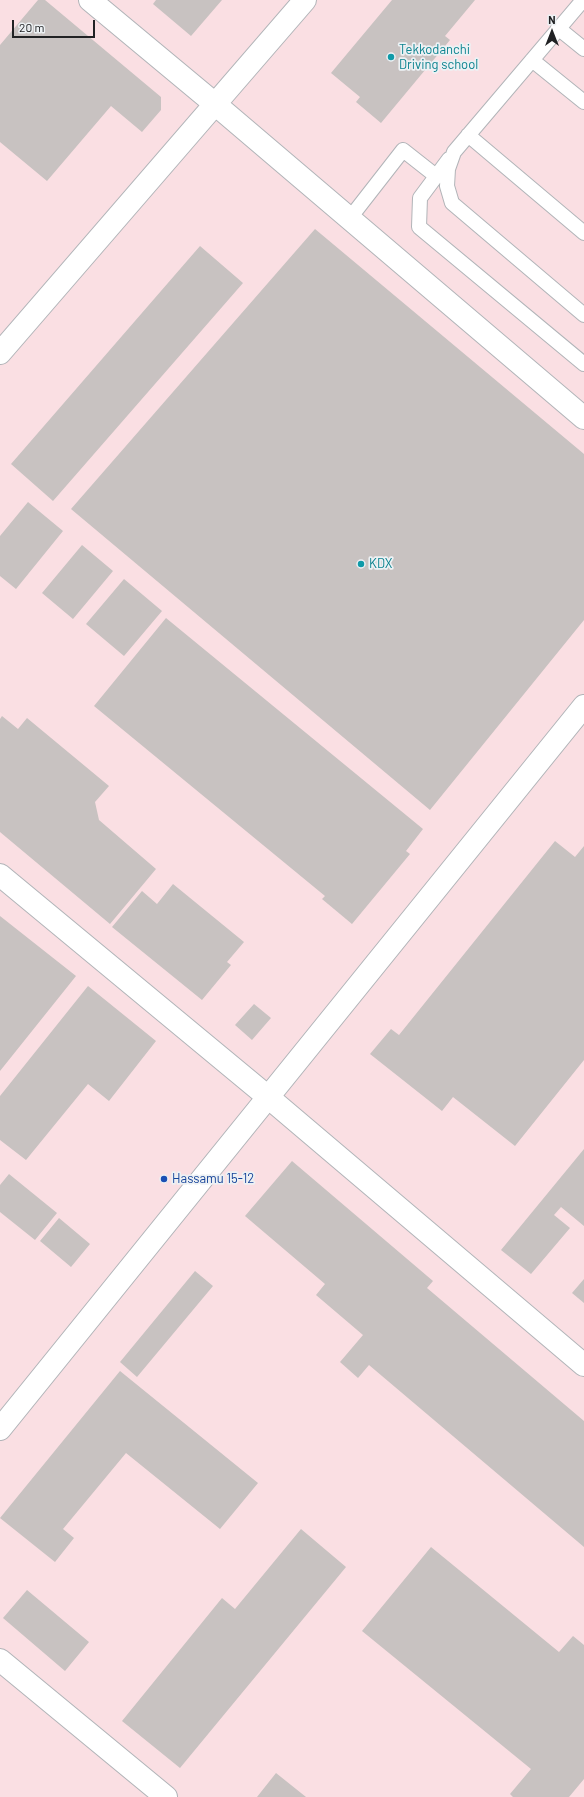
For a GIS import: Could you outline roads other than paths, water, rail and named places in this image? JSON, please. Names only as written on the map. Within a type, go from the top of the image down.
[{"type":"street","points":[[90,0],[350,218],[584,418]]},
{"type":"street","points":[[0,353],[305,0]]},
{"type":"street","points":[[0,1429],[584,706]]},
{"type":"street","points":[[0,875],[268,1097],[584,1365]]},
{"type":"street","points":[[0,1660],[166,1797]]},
{"type":"lane","points":[[582,4],[558,28],[468,135],[436,176],[420,198],[419,227],[584,364]]},
{"type":"lane","points":[[558,28],[584,49]]},
{"type":"lane","points":[[532,60],[584,102]]},
{"type":"lane","points":[[468,135],[584,233]]},
{"type":"lane","points":[[350,218],[404,150],[436,176]]},
{"type":"lane","points":[[454,152],[448,169],[446,186],[452,203],[584,315]]},
{"type":"place","name":"Tekkodanchi Driving school","points":[[391,57]]},
{"type":"place","name":"KDX","points":[[361,564]]},
{"type":"place","name":"Hassamu 15-12","points":[[164,1179]]}]
